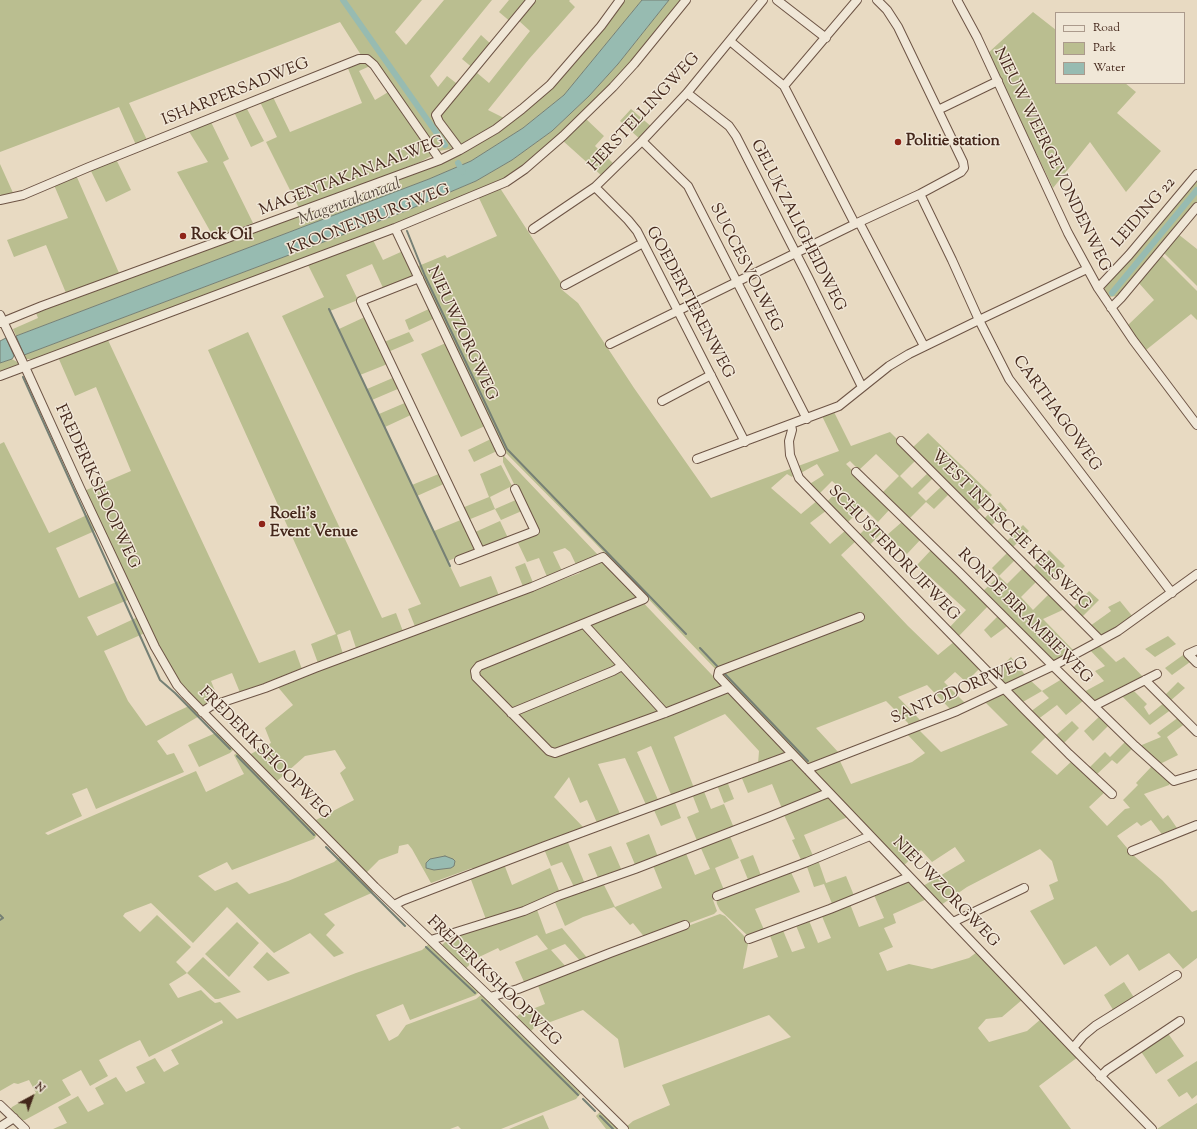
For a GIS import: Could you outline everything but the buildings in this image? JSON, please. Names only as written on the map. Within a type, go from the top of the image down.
[{"type":"street","points":[[460,150],[439,122],[436,115],[531,0]]},
{"type":"street","name":"MAGENTAKANAALWEG","points":[[2,322],[440,160],[460,150],[496,129],[550,85],[601,26],[620,0]]},
{"type":"street","name":"KROONENBURGWEG","points":[[0,376],[395,228],[499,186],[510,180],[563,136],[613,87],[634,64],[686,0]]},
{"type":"street","name":"HERSTELLINGWEG","points":[[533,229],[595,187],[642,141],[687,93],[763,0]]},
{"type":"street","points":[[777,0],[826,38]]},
{"type":"street","points":[[784,86],[857,0]]},
{"type":"street","points":[[610,344],[794,253],[920,194],[961,172],[964,168],[962,162],[898,27],[887,10],[877,0]]},
{"type":"street","name":"NIEUW WEERGEVONDENWEG","points":[[957,0],[977,37],[1068,233],[1087,269],[1110,308],[1197,425]]},
{"type":"street","points":[[730,41],[784,86],[924,346]]},
{"type":"street","name":"ISHARPERSADWEG","points":[[0,200],[23,195],[96,164],[359,59],[368,59],[374,65],[440,160]]},
{"type":"street","points":[[938,110],[998,81]]},
{"type":"street","name":"GELUK ZALIGHEIDWEG","points":[[687,93],[732,130],[794,253],[808,277],[862,387]]},
{"type":"street","name":"SUCCESVOLWEG","points":[[642,141],[688,186],[807,419]]},
{"type":"street","name":"LEIDING 22","points":[[1098,288],[1129,255],[1197,174]]},
{"type":"street","name":"GOEDERTIERENWEG","points":[[595,187],[637,231],[744,442]]},
{"type":"street","name":"CARTHAGOWEG","points":[[920,194],[979,320],[1009,379],[1172,593]]},
{"type":"street","points":[[1110,308],[1121,298],[1197,207]]},
{"type":"street","name":"NIEUWZORGWEG","points":[[395,228],[501,452]]},
{"type":"street","points":[[565,284],[643,243]]},
{"type":"street","points":[[697,459],[839,406],[845,403],[862,387],[889,366],[924,346],[1087,269]]},
{"type":"street","points":[[419,278],[361,301],[480,551]]},
{"type":"street","name":"FREDERIKSHOOPWEG","points":[[2,322],[20,356],[155,647],[177,685],[394,905],[624,1129]]},
{"type":"street","points":[[662,401],[711,375]]},
{"type":"street","name":"SCHUSTERDRUIFWEG","points":[[791,425],[792,430],[789,442],[790,455],[799,478],[1004,689],[1069,754],[1112,794]]},
{"type":"street","name":"WEST INDISCHE KERSWEG","points":[[901,441],[1100,640]]},
{"type":"street","name":"RONDE BIRAMBIEWEG","points":[[856,472],[976,588],[1052,666],[1135,746],[1174,781],[1197,774]]},
{"type":"street","points":[[459,560],[536,531],[515,489]]},
{"type":"street","points":[[202,712],[211,706],[265,688],[532,587],[600,558],[605,559],[644,599],[479,666],[474,673],[476,677],[511,713],[549,751],[555,753],[666,713],[728,688]]},
{"type":"street","name":"SANTODORPWEG","points":[[807,769],[958,711],[1052,666],[1123,628],[1197,574]]},
{"type":"street","name":"NIEUWZORGWEG","points":[[860,617],[719,671],[718,676],[1072,1048],[1152,1129]]},
{"type":"street","points":[[584,624],[666,713]]},
{"type":"street","points":[[1197,650],[1188,654],[1197,663]]},
{"type":"street","points":[[511,713],[622,666]]},
{"type":"street","points":[[1094,706],[1157,674]]},
{"type":"street","points":[[1145,680],[1197,732]]},
{"type":"street","points":[[394,905],[545,846],[792,755]]},
{"type":"street","points":[[431,940],[524,910],[769,818],[828,793]]},
{"type":"street","points":[[1132,851],[1197,825]]},
{"type":"street","points":[[717,896],[870,836]]},
{"type":"street","points":[[750,939],[830,910],[910,877]]},
{"type":"street","points":[[953,922],[1024,888]]},
{"type":"street","points":[[490,997],[518,989],[685,925]]},
{"type":"street","points":[[1072,1048],[1095,1026],[1177,975]]},
{"type":"street","points":[[1100,1076],[1180,1021]]},
{"type":"street","points":[[0,1105],[25,1129]]},
{"type":"street","points":[[0,1127],[14,1118]]},
{"type":"green space","points":[[0,0],[422,0],[395,32],[406,45],[444,0],[492,0],[430,76],[438,87],[447,76],[460,86],[436,115],[454,147],[450,149],[439,151],[367,56],[361,55],[340,22],[129,103],[147,140],[136,145],[119,107],[0,152]]},
{"type":"green space","points":[[509,0],[530,0],[512,23],[499,12]]},
{"type":"green space","points":[[534,0],[570,0],[569,1],[575,7],[529,59],[488,110],[504,118],[488,130],[461,146],[439,117],[476,72],[489,83],[530,31],[518,20]]},
{"type":"green space","points":[[625,0],[642,0],[564,95],[523,128],[471,161],[429,179],[16,336],[13,329],[38,318],[36,313],[428,168],[462,153],[498,133],[557,83]]},
{"type":"green space","points":[[669,0],[684,0],[621,75],[594,103],[517,172],[501,182],[407,220],[36,359],[25,359],[24,355],[403,212],[476,181],[512,160],[552,131],[589,96],[618,64]]},
{"type":"green space","points":[[1033,12],[1055,29],[1055,84],[1126,84],[1136,92],[1117,113],[1161,151],[1126,192],[1090,142],[1053,188],[988,53]]},
{"type":"green space","points":[[481,35],[493,46],[474,69],[462,59]]},
{"type":"green space","points":[[362,60],[370,66],[359,71],[375,100],[390,91],[433,155],[420,162],[375,180],[299,208],[266,142],[277,137],[260,102],[273,97],[290,132],[362,103],[347,66]]},
{"type":"green space","points":[[246,107],[264,141],[251,147],[234,112]]},
{"type":"green space","points":[[631,109],[653,128],[641,140],[620,121]]},
{"type":"green space","points":[[585,118],[604,136],[595,146],[614,164],[602,176],[562,140]]},
{"type":"green space","points":[[211,122],[229,159],[223,162],[253,223],[214,238],[177,172],[208,162],[188,130]]},
{"type":"green space","points":[[116,159],[131,190],[106,202],[90,169]]},
{"type":"green space","points":[[0,164],[14,195],[2,198],[0,194]]},
{"type":"green space","points":[[76,175],[119,273],[66,293],[46,245],[14,257],[7,240],[68,218],[54,185]]},
{"type":"green space","points":[[1197,177],[1197,202],[1118,296],[1109,297],[1104,288],[1104,284],[1132,258]]},
{"type":"green space","points":[[500,188],[562,284],[561,289],[578,303],[634,388],[711,498],[839,451],[822,416],[834,412],[851,446],[890,432],[917,459],[900,476],[912,488],[929,472],[934,477],[918,493],[926,501],[943,485],[950,493],[934,509],[926,502],[909,519],[882,493],[899,476],[876,454],[859,470],[850,461],[846,464],[890,509],[878,522],[863,507],[846,524],[826,503],[840,488],[832,481],[818,495],[808,485],[824,475],[817,464],[799,474],[796,472],[792,477],[787,474],[771,488],[801,514],[818,500],[827,510],[810,523],[830,544],[846,530],[856,541],[841,555],[908,626],[938,655],[955,641],[981,667],[966,682],[955,672],[944,682],[967,705],[951,711],[927,685],[898,697],[920,720],[920,723],[909,727],[908,723],[886,701],[816,728],[839,753],[808,766],[594,542],[503,450],[416,267],[445,255],[447,258],[497,236],[478,196]]},
{"type":"green space","points":[[1178,234],[1197,249],[1197,286],[1164,253],[1163,250]]},
{"type":"green space","points":[[372,238],[383,260],[403,251],[414,277],[384,290],[372,264],[346,275],[358,300],[330,311],[339,329],[367,316],[390,363],[360,375],[367,389],[395,377],[400,388],[372,400],[379,414],[407,402],[413,414],[385,427],[412,485],[441,473],[446,483],[417,496],[434,531],[463,519],[476,549],[448,561],[450,566],[460,587],[491,576],[500,598],[416,629],[408,609],[421,604],[282,316],[324,297],[307,263]]},
{"type":"green space","points":[[1161,255],[1197,291],[1197,320],[1191,314],[1146,350],[1127,326],[1154,300],[1138,282]]},
{"type":"green space","points":[[431,308],[435,318],[409,330],[405,320]]},
{"type":"green space","points":[[248,332],[382,618],[396,613],[404,634],[357,651],[350,630],[337,635],[344,657],[319,666],[311,644],[336,634],[208,350]]},
{"type":"green space","points":[[409,332],[414,341],[388,352],[384,342]]},
{"type":"green space","points":[[107,338],[259,663],[295,650],[303,672],[241,695],[232,673],[211,681],[219,701],[203,710],[180,684],[158,646],[84,491],[131,471],[96,387],[75,396],[58,357]]},
{"type":"green space","points":[[448,342],[487,425],[461,437],[421,354]]},
{"type":"green space","points":[[12,359],[19,363],[18,366],[0,373],[0,363]]},
{"type":"green space","points":[[928,433],[992,495],[975,513],[911,449]]},
{"type":"green space","points":[[493,438],[499,450],[474,462],[468,450]]},
{"type":"green space","points":[[4,442],[49,533],[89,514],[97,530],[56,548],[79,598],[121,580],[130,599],[87,617],[97,636],[138,617],[145,633],[104,651],[128,701],[146,726],[191,705],[201,715],[157,741],[167,755],[174,753],[184,772],[96,809],[87,788],[72,794],[82,816],[45,833],[48,835],[196,771],[206,792],[244,774],[234,755],[238,752],[318,833],[314,839],[232,870],[227,862],[198,876],[215,891],[237,882],[249,894],[288,881],[334,862],[341,856],[376,891],[324,914],[335,925],[326,935],[344,953],[334,957],[310,933],[274,953],[227,907],[193,943],[151,903],[125,913],[123,916],[140,932],[157,915],[191,947],[176,962],[187,973],[169,984],[178,998],[201,990],[215,1003],[220,1002],[237,1019],[356,973],[422,950],[430,943],[480,991],[476,995],[410,1020],[403,1004],[376,1015],[389,1041],[398,1036],[406,1025],[483,995],[582,1092],[576,1099],[501,1129],[461,1129],[458,1126],[450,1129],[53,1129],[67,1123],[58,1107],[78,1096],[88,1112],[104,1104],[95,1088],[116,1077],[126,1092],[145,1083],[136,1067],[155,1058],[164,1072],[179,1064],[171,1050],[223,1023],[222,1020],[149,1057],[140,1040],[99,1060],[108,1076],[90,1086],[81,1070],[62,1080],[71,1095],[25,1120],[21,1120],[10,1110],[12,1107],[36,1093],[29,1080],[18,1084],[14,1083],[0,1091],[0,444]]},
{"type":"green space","points":[[503,455],[787,754],[758,764],[759,751],[725,714],[674,737],[694,788],[672,797],[651,746],[637,752],[659,802],[647,807],[625,758],[598,764],[621,816],[598,825],[587,800],[580,803],[569,777],[554,797],[586,830],[474,872],[472,868],[431,883],[408,844],[399,846],[398,853],[379,860],[366,873],[314,821],[354,800],[340,773],[346,768],[335,750],[305,756],[276,782],[249,755],[271,743],[265,728],[293,705],[277,686],[580,573],[570,552],[565,548],[553,552],[563,573],[548,579],[539,558],[527,562],[517,541],[538,532],[503,462]]},
{"type":"green space","points":[[501,465],[512,486],[490,497],[495,509],[468,520],[462,508],[489,497],[480,474]]},
{"type":"green space","points":[[518,499],[524,510],[501,520],[495,509]]},
{"type":"green space","points":[[1000,502],[1007,510],[990,527],[983,520]]},
{"type":"green space","points":[[500,521],[508,538],[483,547],[473,533]]},
{"type":"green space","points":[[903,521],[921,539],[907,554],[887,535]]},
{"type":"green space","points":[[878,524],[884,530],[868,547],[858,536],[867,527],[871,531]]},
{"type":"green space","points":[[1023,525],[1029,531],[1011,549],[1005,543]]},
{"type":"green space","points":[[932,549],[990,604],[957,638],[948,629],[966,610],[917,565]]},
{"type":"green space","points":[[1049,550],[1065,566],[1047,584],[1032,569]]},
{"type":"green space","points":[[1009,551],[1016,559],[999,576],[992,568]]},
{"type":"green space","points":[[525,563],[534,585],[524,589],[515,567]]},
{"type":"green space","points":[[1024,567],[1038,580],[1021,597],[1033,610],[1051,592],[1067,608],[1043,619],[1075,652],[1054,662],[982,592],[999,576],[1007,584]]},
{"type":"green space","points":[[1089,591],[1099,600],[1081,618],[1072,609]]},
{"type":"green space","points":[[1120,601],[1133,617],[1101,637],[1090,626],[1111,611],[1108,607]]},
{"type":"green space","points":[[1000,614],[1010,624],[991,638],[984,630]]},
{"type":"green space","points":[[1168,636],[1176,644],[1155,657],[1145,649]]},
{"type":"green space","points":[[1098,644],[1116,662],[1124,657],[1145,679],[1097,703],[1082,693],[1104,681],[1095,671],[1105,666],[1089,649]]},
{"type":"green space","points":[[1183,655],[1190,662],[1172,675],[1165,668]]},
{"type":"green space","points":[[1011,657],[1026,676],[1004,686],[993,675]]},
{"type":"green space","points":[[1062,679],[1084,700],[1066,715],[1057,705],[1037,720],[1030,712],[1049,698],[1042,691]]},
{"type":"green space","points":[[1030,680],[1042,691],[1021,703],[1011,693],[1011,690]]},
{"type":"green space","points":[[1178,682],[1185,688],[1169,702],[1163,697]]},
{"type":"green space","points":[[1132,689],[1147,704],[1144,707],[1149,715],[1165,702],[1172,709],[1150,725],[1121,695]]},
{"type":"green space","points":[[1005,692],[1047,736],[1031,752],[1057,775],[1073,760],[1106,791],[1089,807],[1107,826],[1125,809],[1130,808],[1123,800],[1138,785],[1136,783],[1152,766],[1170,783],[1169,785],[1144,794],[1163,819],[1168,815],[1179,831],[1164,837],[1151,820],[1141,826],[1137,822],[1117,836],[1133,855],[1162,880],[1192,912],[1197,910],[1197,958],[1183,969],[1169,953],[1139,971],[1128,954],[1110,966],[1096,946],[1064,965],[1030,911],[1054,899],[1049,885],[1058,881],[1052,861],[1040,849],[967,887],[941,905],[923,886],[965,861],[955,847],[932,862],[921,850],[903,866],[815,776],[813,770],[839,759],[851,784],[912,762],[925,753],[906,733],[918,729],[941,752],[1008,725],[985,702]]},
{"type":"green space","points":[[1101,715],[1110,724],[1093,741],[1084,731]]},
{"type":"green space","points":[[1179,717],[1186,723],[1167,737],[1178,755],[1156,766],[1137,747],[1161,737],[1157,733]]},
{"type":"green space","points":[[1072,721],[1079,728],[1062,745],[1054,737]]},
{"type":"green space","points":[[218,732],[234,749],[230,753],[199,767],[188,745]]},
{"type":"green space","points":[[1126,741],[1133,748],[1117,764],[1112,760],[1095,776],[1088,769],[1105,752],[1110,757]]},
{"type":"green space","points":[[790,758],[793,759],[824,792],[783,811],[772,784],[748,793],[741,776]]},
{"type":"green space","points":[[727,781],[734,799],[724,803],[717,785]]},
{"type":"green space","points":[[703,789],[711,809],[724,804],[734,828],[698,843],[687,817],[699,812],[692,794]]},
{"type":"green space","points":[[828,796],[848,817],[804,835],[814,858],[802,862],[792,840],[795,839],[784,815]]},
{"type":"green space","points":[[674,800],[681,818],[661,826],[653,808]]},
{"type":"green space","points":[[649,834],[658,857],[636,867],[626,843]]},
{"type":"green space","points":[[729,834],[739,858],[715,868],[724,890],[714,897],[713,900],[717,911],[714,914],[646,939],[633,923],[630,925],[614,907],[583,917],[565,926],[554,900],[603,883],[615,907],[662,888],[652,863],[685,851],[695,875],[710,869],[700,846]]},
{"type":"green space","points":[[567,840],[585,884],[574,887],[562,862],[551,866],[544,849]]},
{"type":"green space","points":[[611,846],[622,871],[599,880],[588,854]]},
{"type":"green space","points":[[753,855],[762,878],[749,882],[740,860]]},
{"type":"green space","points":[[818,860],[826,883],[846,876],[855,898],[833,906],[824,884],[814,887],[806,864]]},
{"type":"green space","points":[[504,864],[512,885],[550,868],[560,893],[487,922],[470,877]]},
{"type":"green space","points":[[790,870],[800,892],[755,909],[765,932],[750,937],[720,910],[716,899]]},
{"type":"green space","points":[[910,881],[927,899],[893,914],[896,923],[884,928],[893,947],[879,953],[887,971],[909,964],[932,969],[969,958],[977,952],[1023,999],[1002,1017],[986,1019],[978,1028],[989,1042],[1027,1031],[1041,1019],[1078,1057],[1039,1086],[1071,1129],[628,1129],[626,1127],[633,1121],[670,1105],[662,1085],[791,1037],[769,1015],[624,1068],[618,1039],[583,1010],[534,1028],[530,1032],[515,1018],[520,1014],[545,1004],[537,983],[717,915],[720,914],[725,916],[744,936],[749,939],[743,969],[778,957],[769,933],[782,928],[792,952],[805,948],[795,923],[808,918],[818,943],[831,938],[821,914],[850,904],[859,927],[884,918],[874,895]]},
{"type":"green space","points":[[536,907],[546,934],[562,928],[589,960],[582,963],[565,944],[551,950],[567,968],[525,984],[515,962],[548,949],[537,935],[500,951],[498,948],[477,958],[465,969],[441,946],[448,939]]},
{"type":"green space","points":[[237,922],[259,943],[229,977],[205,954]]},
{"type":"green space","points":[[267,952],[290,973],[268,981],[253,967]]},
{"type":"green space","points":[[203,957],[241,992],[215,999],[187,973]]},
{"type":"green space","points":[[1124,982],[1135,999],[1115,1013],[1104,995]]},
{"type":"green space","points":[[1167,1032],[1184,1056],[1156,1074],[1140,1050]]},
{"type":"green space","points":[[1197,1061],[1197,1095],[1192,1099],[1187,1092],[1179,1097],[1167,1080]]},
{"type":"green space","points":[[1197,1103],[1197,1129],[1157,1129]]},
{"type":"green space","points":[[602,1112],[620,1129],[606,1129],[596,1116]]},
{"type":"green space","points":[[543,1115],[549,1129],[509,1129]]},
{"type":"water","points":[[642,0],[669,0],[618,64],[589,96],[552,131],[512,160],[476,181],[403,212],[24,355],[16,336],[429,179],[471,161],[523,128],[564,95]]},
{"type":"water","points":[[6,338],[14,356],[12,359],[0,363],[0,341]]},
{"type":"water","points":[[445,856],[455,861],[454,866],[451,868],[434,870],[426,868],[426,863],[430,859]]},
{"type":"waterway","points":[[343,0],[445,145]]},
{"type":"waterway","points":[[458,163],[463,172]]},
{"type":"waterway","points":[[1112,293],[1197,190]]},
{"type":"waterway","points":[[407,231],[425,276],[507,449],[686,634]]},
{"type":"waterway","points":[[1112,293],[1140,260]]},
{"type":"waterway","points":[[329,309],[450,566]]},
{"type":"waterway","points":[[23,377],[160,680],[175,693],[230,749]]},
{"type":"waterway","points":[[700,648],[717,666]]},
{"type":"waterway","points":[[724,673],[808,761]]},
{"type":"waterway","points":[[237,756],[314,835]]},
{"type":"waterway","points":[[326,847],[405,926]]},
{"type":"waterway","points":[[0,915],[3,918],[0,920]]},
{"type":"waterway","points":[[426,947],[475,993]]},
{"type":"waterway","points":[[482,1000],[578,1095]]},
{"type":"waterway","points":[[583,1099],[595,1111]]},
{"type":"waterway","points":[[600,1116],[613,1129]]},
{"type":"place","name":"Politie station","points":[[898,142]]},
{"type":"place","name":"Rock Oil","points":[[183,236]]},
{"type":"place","name":"Roeli's Event Venue","points":[[262,524]]},
{"type":"water label","name":"Magentakanaal","points":[[350,203]]}]
